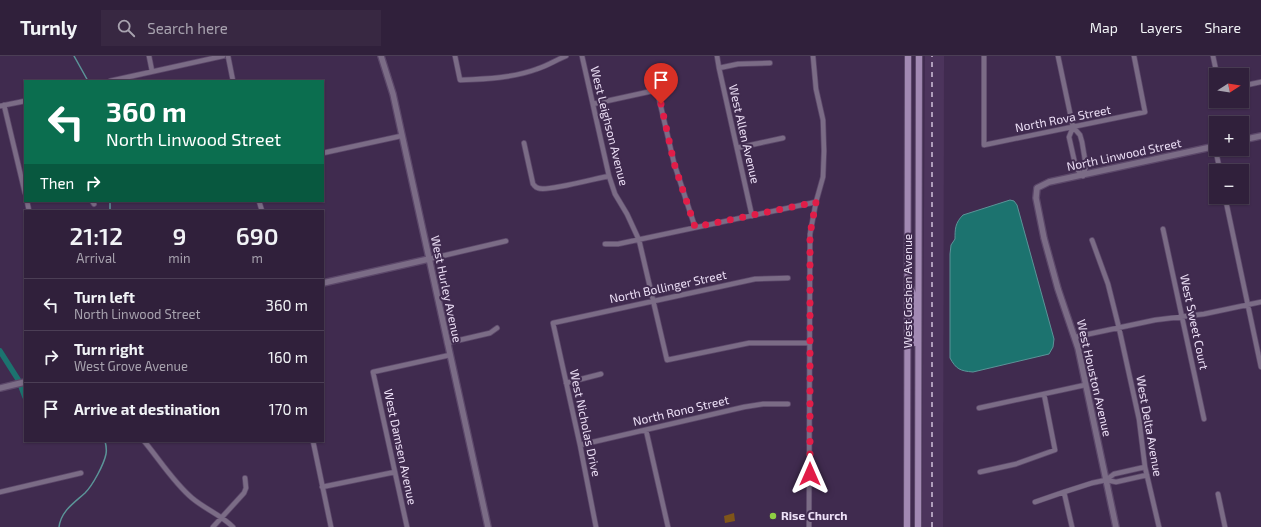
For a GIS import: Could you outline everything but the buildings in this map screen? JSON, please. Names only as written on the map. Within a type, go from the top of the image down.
[{"type":"main road","name":"West Goshen Avenue","points":[[907,527],[908,56]]},
{"type":"main road","name":"West Goshen Avenue","points":[[918,527],[919,56]]},
{"type":"main road","points":[[908,284],[912,290],[914,300],[915,342],[919,347]]},
{"type":"street","points":[[149,56],[152,71]]},
{"type":"street","points":[[114,80],[223,56]]},
{"type":"street","points":[[228,56],[233,80]]},
{"type":"street","name":"West Hurley Avenue","points":[[381,56],[393,94],[488,527]]},
{"type":"street","points":[[455,56],[460,80],[498,78],[518,75],[538,69],[566,56]]},
{"type":"street","name":"West Leighson Avenue","points":[[582,56],[609,176],[615,194],[635,229],[639,240],[667,360],[749,343],[810,343]]},
{"type":"street","name":"West Allen Avenue","points":[[717,56],[752,216]]},
{"type":"street","points":[[810,527],[810,234],[816,202],[823,177],[824,151],[823,120],[816,89],[813,56]]},
{"type":"street","name":"North Rova Street","points":[[984,56],[984,145],[1145,112],[1134,56]]},
{"type":"street","points":[[1058,56],[1073,127],[1080,135],[1086,166],[1083,176]]},
{"type":"street","points":[[1213,56],[1216,68]]},
{"type":"street","points":[[719,68],[738,64],[770,63]]},
{"type":"street","points":[[1249,85],[1261,82]]},
{"type":"street","points":[[593,104],[657,90],[674,163],[695,227]]},
{"type":"street","points":[[24,100],[2,106],[24,189]]},
{"type":"street","points":[[1073,127],[1069,137],[1076,168],[1083,176]]},
{"type":"street","points":[[324,153],[401,136]]},
{"type":"street","points":[[1249,139],[1261,136]]},
{"type":"street","points":[[737,148],[783,138]]},
{"type":"street","points":[[524,143],[533,184],[536,188],[560,187],[609,176]]},
{"type":"street","name":"North Linwood Street","points":[[1037,188],[1049,182],[1209,148]]},
{"type":"street","points":[[1073,152],[1083,150]]},
{"type":"street","name":"West Houston Avenue","points":[[1037,188],[1036,198],[1047,250],[1075,337],[1116,527]]},
{"type":"street","points":[[605,244],[618,244],[639,240],[816,202]]},
{"type":"street","points":[[1226,204],[1261,367]]},
{"type":"street","name":"West Sweet Court","points":[[1164,229],[1204,419]]},
{"type":"street","name":"West Delta Avenue","points":[[1092,240],[1108,284],[1119,328],[1139,419],[1147,475],[1159,527]]},
{"type":"street","points":[[324,283],[506,241]]},
{"type":"street","name":"North Bollinger Street","points":[[553,323],[755,279],[788,278]]},
{"type":"street","points":[[1075,337],[1182,316],[1204,314],[1261,302]]},
{"type":"street","name":"West Nicholas Drive","points":[[553,323],[580,445],[596,527]]},
{"type":"street","points":[[447,343],[490,333],[498,328]]},
{"type":"street","name":"West Damsen Avenue","points":[[407,527],[373,372],[450,355]]},
{"type":"street","points":[[566,382],[601,374]]},
{"type":"street","points":[[0,388],[24,382]]},
{"type":"street","points":[[979,408],[1086,385]]},
{"type":"street","points":[[980,472],[1016,464],[1055,450],[1044,394]]},
{"type":"street","name":"North Rono Street","points":[[580,445],[763,404],[788,404]]},
{"type":"street","points":[[646,430],[668,527]]},
{"type":"street","points":[[145,442],[191,497],[202,506],[222,517],[233,527]]},
{"type":"street","points":[[313,442],[331,527]]},
{"type":"street","points":[[1035,502],[1084,485],[1106,480],[1114,474],[1146,467]]},
{"type":"street","points":[[322,487],[395,472]]},
{"type":"street","points":[[0,492],[81,473]]},
{"type":"street","points":[[1106,480],[1116,482],[1147,475]]},
{"type":"street","points":[[213,527],[244,493],[246,488],[245,478]]},
{"type":"street","points":[[1064,492],[1072,527]]},
{"type":"street","points":[[1218,494],[1225,527]]},
{"type":"shaded area","points":[[925,56],[944,56],[943,527],[922,527]]},
{"type":"shaded area","points":[[1010,200],[1014,201],[1017,205],[1054,339],[1053,347],[1049,354],[973,372],[965,371],[956,367],[950,358],[950,254],[951,245],[955,239],[955,229],[957,223],[963,215]]},
{"type":"shaded area","points":[[734,513],[735,521],[725,523],[724,516]]},
{"type":"waterway","points":[[74,56],[87,80]]},
{"type":"waterway","points":[[110,202],[110,210]]},
{"type":"waterway","points":[[0,351],[19,381],[24,394]]},
{"type":"waterway","points":[[59,527],[62,516],[72,504],[85,493],[98,474],[106,454],[105,442]]},
{"type":"railway","points":[[932,56],[932,527]]},
{"type":"place","name":"Rise Church","points":[[773,516]]},
{"type":"route","points":[[661,104],[674,163],[695,227],[816,202],[810,234],[810,474]]}]
